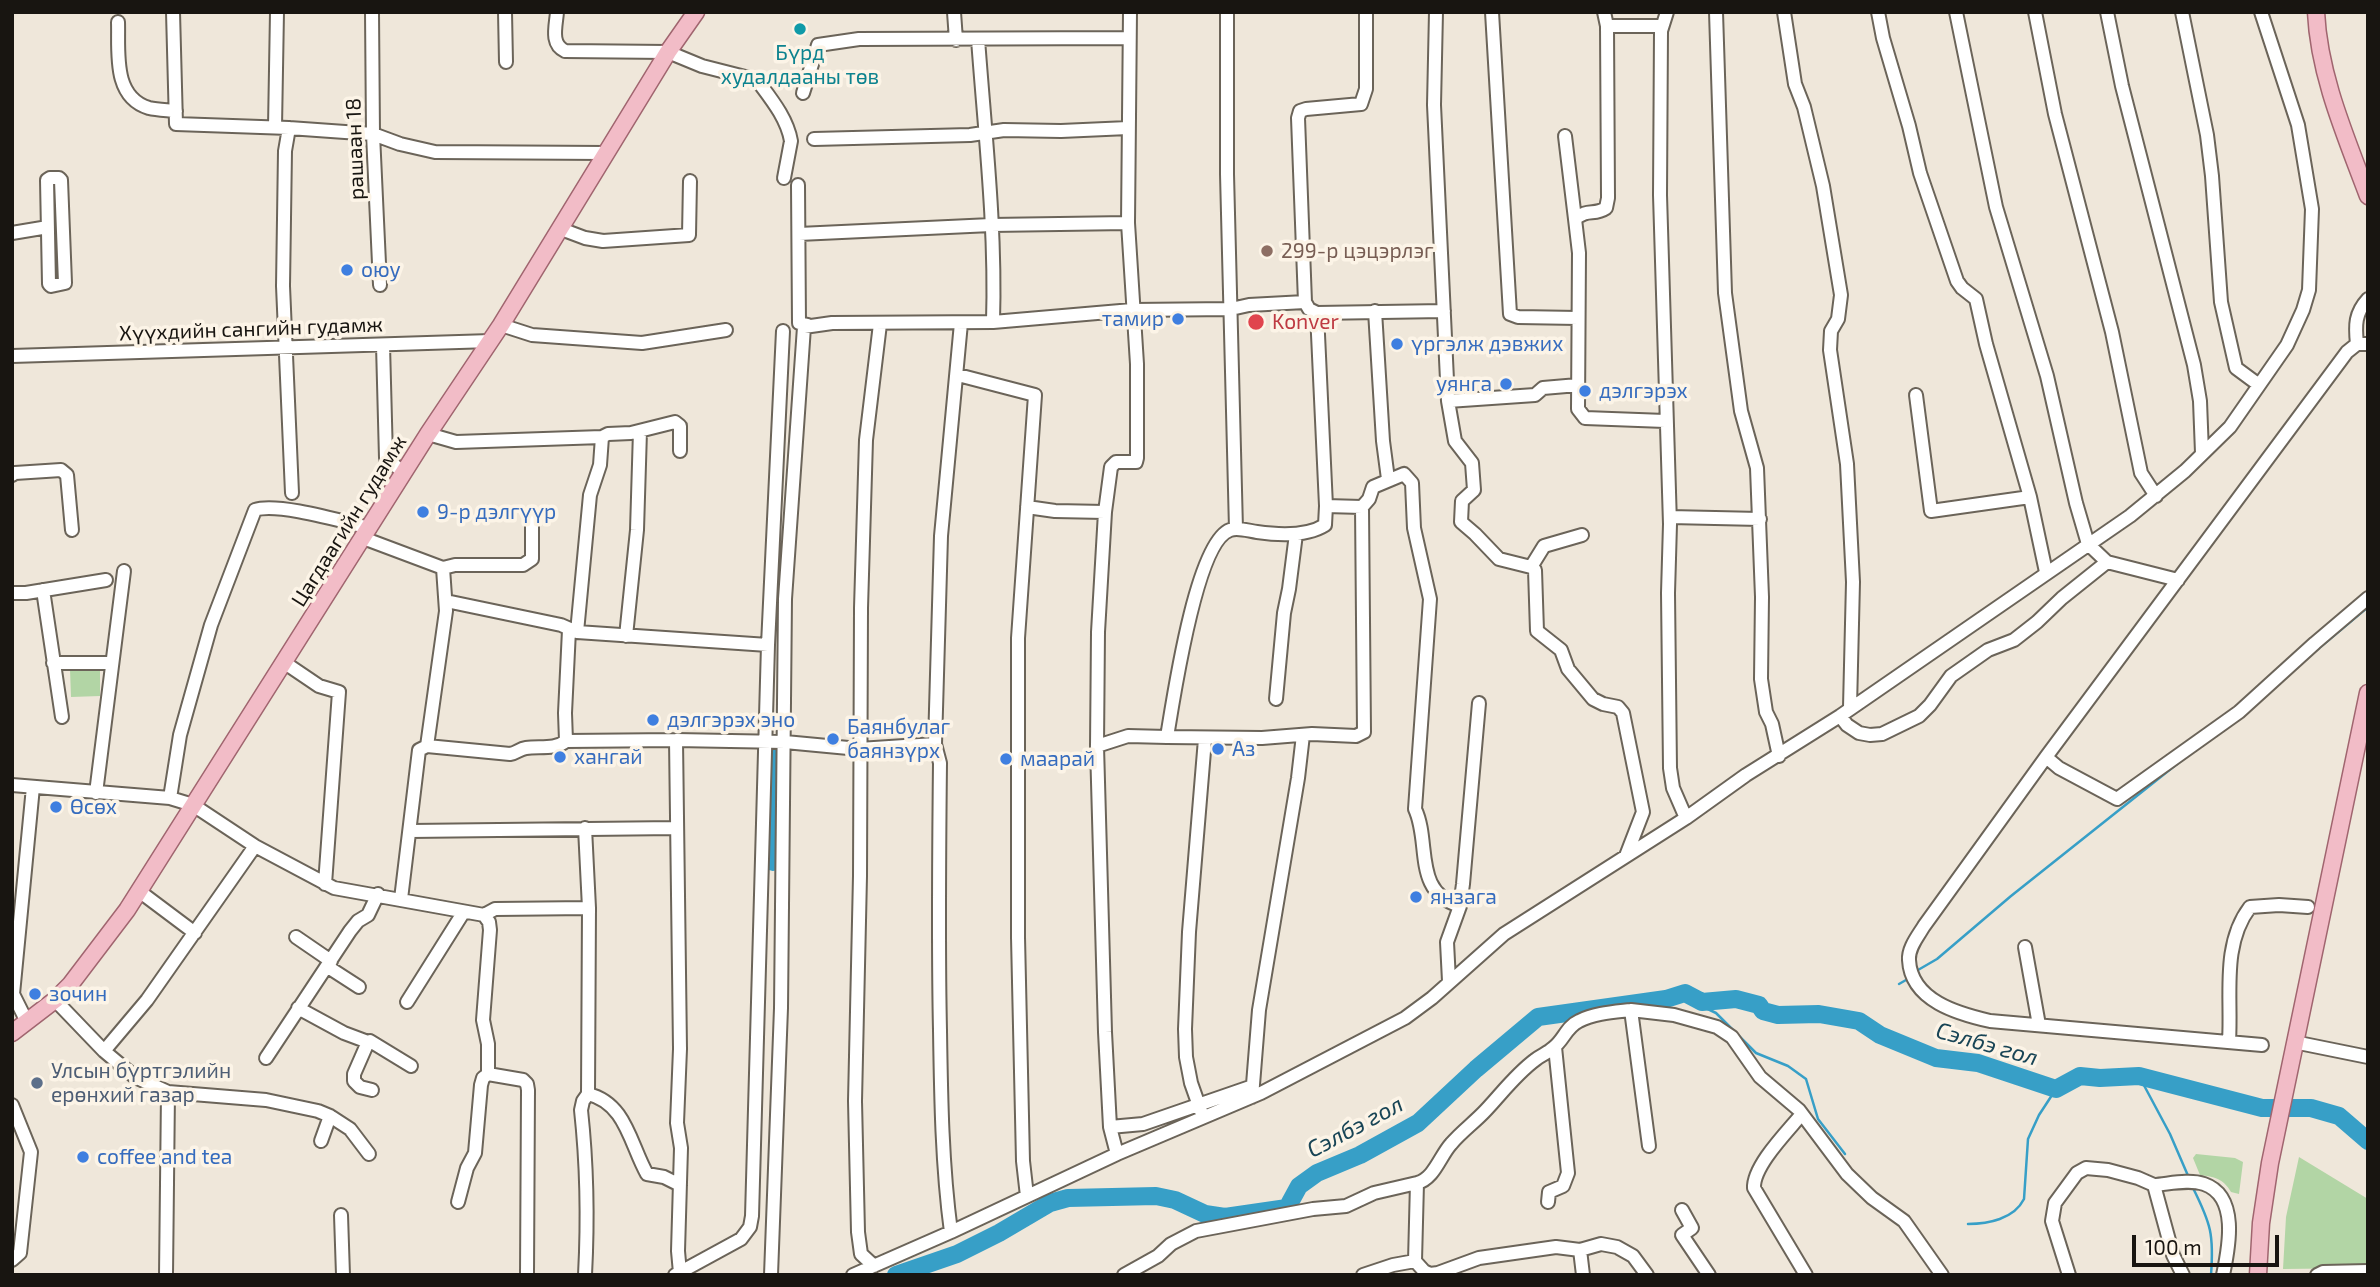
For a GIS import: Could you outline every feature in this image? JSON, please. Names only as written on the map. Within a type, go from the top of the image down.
[{"type":"main road","name":"Цагдаагийн гудамж","points":[[12,1032],[55,1000],[85,969],[139,891],[428,434],[562,229],[668,52],[696,12]]},
{"type":"main road","points":[[2316,12],[2320,49],[2327,77],[2368,196]]},
{"type":"main road","points":[[2258,1275],[2261,1223],[2270,1163],[2364,728],[2368,693]]},
{"type":"street","points":[[173,12],[176,124],[373,134],[400,145],[435,152],[606,153]]},
{"type":"street","points":[[275,127],[277,12]]},
{"type":"street","name":"рашаан 18","points":[[372,12],[373,134],[380,285]]},
{"type":"street","points":[[505,12],[506,62]]},
{"type":"street","points":[[557,12],[555,42],[558,48],[565,51],[668,52],[702,66],[757,80],[780,113],[790,135],[784,178]]},
{"type":"street","points":[[954,12],[956,40]]},
{"type":"street","points":[[1117,1154],[1110,1127],[1105,1032],[1097,746],[1098,632],[1105,512],[1112,463],[1136,462],[1137,364],[1128,223],[1130,12]]},
{"type":"street","points":[[1227,12],[1227,174],[1237,529]]},
{"type":"street","points":[[1366,12],[1364,100],[1361,104],[1306,108],[1300,111],[1298,118],[1305,302],[1309,309],[1317,313],[1444,312]]},
{"type":"street","points":[[1436,12],[1434,105],[1448,401],[1455,441],[1472,463],[1474,490],[1462,501],[1459,517],[1499,559],[1535,570],[1537,631],[1561,650],[1568,669],[1592,699],[1618,708],[1623,713],[1643,812],[1626,856]]},
{"type":"street","points":[[1492,12],[1510,314],[1518,317],[1578,318]]},
{"type":"street","points":[[1574,219],[1583,212],[1602,211],[1606,208],[1608,198],[1604,12]]},
{"type":"street","points":[[1667,12],[1662,26],[1660,195],[1670,517],[1670,768],[1673,788],[1686,818]]},
{"type":"street","points":[[1716,12],[1727,314],[1742,418],[1757,468],[1762,597],[1761,679],[1766,712],[1772,724],[1779,756]]},
{"type":"street","points":[[1784,12],[1795,84],[1804,107],[1823,186],[1841,295],[1838,319],[1831,331],[1830,350],[1847,464],[1853,582],[1845,711],[1847,725],[1870,736],[1882,734],[1919,716],[1951,676],[1988,650],[2014,640],[2062,597],[2107,562]]},
{"type":"street","points":[[1878,12],[1930,204],[1957,281],[1976,299],[1986,344],[2030,497],[2046,572]]},
{"type":"street","points":[[1956,12],[1996,207],[2047,376],[2088,544],[2107,562],[2178,580]]},
{"type":"street","points":[[2035,12],[2065,156],[2112,332],[2136,455],[2141,473],[2155,496]]},
{"type":"street","points":[[2107,12],[2122,86],[2194,365],[2200,401],[2202,453]]},
{"type":"street","points":[[2182,12],[2211,163],[2221,303],[2236,368],[2259,385]]},
{"type":"street","points":[[853,1275],[1203,1117],[1252,1091],[1390,1027],[1419,1009],[1504,934],[1779,756],[2088,544],[2185,471],[2230,427],[2287,345],[2309,289],[2312,209],[2298,125],[2261,12]]},
{"type":"street","points":[[118,22],[119,77],[130,95],[147,107],[176,111]]},
{"type":"street","points":[[1606,26],[1662,26]]},
{"type":"street","points":[[803,93],[818,45],[859,39],[1129,38]]},
{"type":"street","points":[[978,39],[989,161],[995,274],[993,323]]},
{"type":"street","points":[[289,128],[285,151],[283,222],[285,348],[292,493]]},
{"type":"street","points":[[814,139],[1128,128]]},
{"type":"street","points":[[1565,136],[1579,253],[1578,409],[1582,416],[1665,421]]},
{"type":"street","points":[[59,178],[65,284],[62,286],[49,284],[48,227],[47,180],[59,178]]},
{"type":"street","points":[[562,229],[585,238],[603,241],[689,235],[690,181]]},
{"type":"street","points":[[798,185],[799,323],[993,323],[1132,310],[1231,309],[1249,305],[1305,302]]},
{"type":"street","points":[[799,234],[991,225],[1128,223]]},
{"type":"street","points":[[12,233],[48,227]]},
{"type":"street","points":[[2262,1045],[2039,1025],[1963,1015],[1923,992],[1913,976],[1908,960],[1924,926],[2046,757],[2347,352],[2362,344],[2355,323],[2359,308],[2368,299]]},
{"type":"street","points":[[1375,311],[1388,479]]},
{"type":"street","points":[[1167,737],[1181,653],[1199,582],[1218,538],[1232,529],[1296,534],[1325,525],[1317,313]]},
{"type":"street","points":[[951,1232],[944,1182],[941,1108],[940,763],[936,744],[941,536],[961,323]]},
{"type":"street","points":[[874,1266],[861,1254],[856,1202],[859,749],[866,440],[880,324]]},
{"type":"street","points":[[501,325],[532,335],[642,343],[726,330]]},
{"type":"street","points":[[771,1275],[781,1008],[785,599],[803,332],[808,325]]},
{"type":"street","points":[[676,740],[680,1049],[677,1122],[681,1148],[678,1274],[741,1239],[750,1227],[752,1216],[768,645],[783,331]]},
{"type":"street","name":"Хүүхдийн сангийн гудамж","points":[[12,356],[491,341]]},
{"type":"street","points":[[383,345],[386,458],[404,473]]},
{"type":"street","points":[[958,375],[1035,395],[1018,638],[1018,924],[1023,1161],[1027,1196]]},
{"type":"street","points":[[781,383],[801,383]]},
{"type":"street","points":[[1448,401],[1535,395],[1543,388],[1578,385]]},
{"type":"street","points":[[1916,395],[1931,511],[2030,497]]},
{"type":"street","points":[[428,434],[456,442],[602,437],[672,422],[678,424],[680,451]]},
{"type":"street","points":[[626,636],[637,530],[640,431]]},
{"type":"street","points":[[566,741],[565,713],[573,631],[590,495],[600,464],[602,437]]},
{"type":"street","points":[[12,475],[61,470],[67,475],[72,530]]},
{"type":"street","points":[[1097,746],[1128,736],[1205,739],[1356,736],[1364,732],[1362,507],[1373,487],[1404,474],[1412,482],[1414,527],[1430,599],[1415,809],[1422,829],[1424,866],[1430,881],[1448,902],[1460,906]]},
{"type":"street","points":[[1326,506],[1362,507]]},
{"type":"street","points":[[170,798],[180,735],[211,625],[255,510],[262,507],[290,511],[367,533],[443,568],[455,565],[523,565],[532,559],[532,520]]},
{"type":"street","points":[[1027,507],[1055,511],[1105,512]]},
{"type":"street","points":[[1670,517],[1760,519]]},
{"type":"street","points":[[1276,699],[1284,613],[1296,534]]},
{"type":"street","points":[[1531,567],[1544,546],[1582,535]]},
{"type":"street","points":[[428,746],[446,611],[443,568]]},
{"type":"street","points":[[96,793],[124,570]]},
{"type":"street","points":[[12,593],[106,580]]},
{"type":"street","points":[[43,590],[62,717]]},
{"type":"street","points":[[2046,757],[2059,768],[2118,799],[2239,712],[2368,598]]},
{"type":"street","points":[[446,601],[561,625],[573,631],[768,645]]},
{"type":"street","points":[[53,663],[112,663]]},
{"type":"street","points":[[285,663],[319,686],[339,692],[325,884]]},
{"type":"street","points":[[1449,981],[1447,942],[1460,906],[1479,703]]},
{"type":"street","points":[[1252,1091],[1259,1010],[1303,735]]},
{"type":"street","points":[[1203,1117],[1186,1057],[1185,1028],[1189,932],[1205,739]]},
{"type":"street","points":[[401,899],[419,750],[428,746],[510,754],[522,748],[557,746],[566,741],[785,742],[859,749],[936,744]]},
{"type":"street","points":[[12,785],[170,798],[193,805],[255,846],[334,888],[484,915],[495,909],[589,908]]},
{"type":"street","points":[[27,1022],[13,994],[33,787]]},
{"type":"street","points":[[585,828],[589,908],[587,1094],[581,1110],[588,1177],[585,1275]]},
{"type":"street","points":[[410,831],[676,828]]},
{"type":"street","points":[[104,1051],[147,1000],[255,846]]},
{"type":"street","points":[[139,891],[195,933]]},
{"type":"street","points":[[266,1058],[350,932],[358,921],[368,915],[378,894]]},
{"type":"street","points":[[2229,1041],[2231,952],[2243,916],[2250,907],[2308,907]]},
{"type":"street","points":[[407,1002],[463,913]]},
{"type":"street","points":[[484,915],[490,930],[483,1020],[488,1044],[488,1074]]},
{"type":"street","points":[[296,937],[359,987]]},
{"type":"street","points":[[2025,947],[2039,1025]]},
{"type":"street","points":[[55,1000],[104,1051],[135,1077],[168,1092],[266,1100],[318,1111],[330,1115],[350,1129],[369,1154]]},
{"type":"street","points":[[298,1008],[344,1033],[370,1041],[411,1066]]},
{"type":"street","points":[[1632,1010],[1649,1146]]},
{"type":"street","points":[[1124,1275],[1196,1231],[1312,1209],[1346,1206],[1374,1193],[1425,1181],[1452,1142],[1517,1076],[1555,1047],[1568,1028],[1595,1015],[1632,1010],[1674,1015],[1717,1027],[1732,1037],[1760,1077],[1799,1110],[1847,1174],[1872,1198],[1904,1221],[1942,1275]]},
{"type":"street","points":[[368,1042],[354,1074],[354,1081],[360,1087],[372,1090]]},
{"type":"street","points":[[1549,1202],[1549,1192],[1563,1186],[1568,1173],[1555,1047]]},
{"type":"street","points":[[2293,1048],[2368,1057]]},
{"type":"street","points":[[458,1202],[467,1168],[475,1153],[483,1078],[488,1074],[523,1080],[527,1084],[527,1275]]},
{"type":"street","points":[[1110,1127],[1143,1124],[1198,1104],[1252,1091]]},
{"type":"street","points":[[166,1275],[168,1092]]},
{"type":"street","points":[[587,1094],[614,1107],[629,1132],[647,1174],[664,1177],[680,1185]]},
{"type":"street","points":[[12,1105],[32,1152],[20,1253],[12,1260]]},
{"type":"street","points":[[321,1141],[330,1115]]},
{"type":"street","points":[[1801,1115],[1765,1160],[1754,1188],[1806,1275]]},
{"type":"street","points":[[2069,1275],[2052,1221],[2055,1203],[2077,1173],[2087,1168],[2108,1170],[2154,1185],[2201,1183],[2219,1194],[2225,1207],[2229,1232],[2223,1275]]},
{"type":"street","points":[[1417,1183],[1415,1261],[1419,1267],[1430,1273],[1479,1258],[1556,1247],[1580,1250],[1601,1244],[1618,1247],[1633,1256],[1647,1275]]},
{"type":"street","points":[[2154,1185],[2173,1255],[2183,1275]]},
{"type":"street","points":[[1682,1210],[1692,1228],[1682,1235],[1709,1275]]},
{"type":"street","points":[[341,1215],[343,1275]]},
{"type":"street","points":[[1580,1250],[1583,1275]]},
{"type":"street","points":[[1363,1275],[1415,1261]]},
{"type":"street","points":[[2317,1275],[2323,1272],[2368,1271]]},
{"type":"green space","points":[[100,668],[100,696],[71,697],[70,669]]},
{"type":"green space","points":[[2196,1154],[2235,1158],[2243,1162],[2239,1194],[2231,1192],[2218,1179],[2200,1175],[2193,1158]]},
{"type":"green space","points":[[2299,1157],[2368,1199],[2368,1268],[2283,1269],[2286,1217]]},
{"type":"waterway","points":[[2306,659],[2368,607]]},
{"type":"waterway","points":[[773,862],[776,751]]},
{"type":"waterway","points":[[1918,970],[1937,959],[2011,896],[2182,760]]},
{"type":"waterway","points":[[1899,984],[1906,980]]},
{"type":"waterway","name":"Сэлбэ гол","points":[[896,1275],[957,1254],[1050,1203],[1068,1198],[1156,1196],[1175,1200],[1205,1214],[1225,1217],[1287,1208],[1299,1186],[1317,1173],[1360,1155],[1418,1123],[1538,1017],[1666,999],[1685,993],[1702,1002],[1736,999],[1759,1005],[1763,1011],[1778,1015],[1819,1014],[1859,1021],[1880,1035],[1936,1058],[1978,1063],[2056,1089],[2080,1076],[2139,1076],[2262,1108],[2311,1108],[2339,1116],[2368,1141]]},
{"type":"waterway","name":"Сэлбэ гол","points":[[1666,999],[1689,1000],[1716,1013],[1756,1053],[1788,1066],[1806,1079],[1818,1119],[1845,1154]]},
{"type":"waterway","points":[[2139,1076],[2170,1134],[2189,1178]]},
{"type":"waterway","name":"Сэлбэ гол","points":[[1968,1224],[1984,1223],[2007,1216],[2020,1206],[2024,1199],[2028,1139],[2039,1115],[2056,1089]]},
{"type":"waterway","points":[[2193,1188],[2210,1230],[2211,1275]]},
{"type":"place","name":"Бүрд худалдааны төв","points":[[800,29]]},
{"type":"place","name":"299-р цэцэрлэг","points":[[1267,251]]},
{"type":"place","name":"оюу","points":[[347,270]]},
{"type":"place","name":"тамир","points":[[1178,319]]},
{"type":"place","name":"Konver","points":[[1256,322]]},
{"type":"place","name":"үргэлж дэвжих","points":[[1397,344]]},
{"type":"place","name":"уянга","points":[[1506,384]]},
{"type":"place","name":"дэлгэрэх","points":[[1585,391]]},
{"type":"place","name":"9-р дэлгүүр","points":[[423,512]]},
{"type":"place","name":"дэлгэрэх эно","points":[[653,720]]},
{"type":"place","name":"Баянбулаг баянзүрх","points":[[833,739]]},
{"type":"place","name":"Аз","points":[[1218,749]]},
{"type":"place","name":"хангай","points":[[560,757]]},
{"type":"place","name":"маарай","points":[[1006,759]]},
{"type":"place","name":"Өсөх","points":[[56,807]]},
{"type":"place","name":"янзага","points":[[1416,897]]},
{"type":"place","name":"зочин","points":[[35,994]]},
{"type":"place","name":"Улсын бүртгэлийн ерөнхий газар","points":[[37,1083]]},
{"type":"place","name":"coffee and tea","points":[[83,1157]]}]
